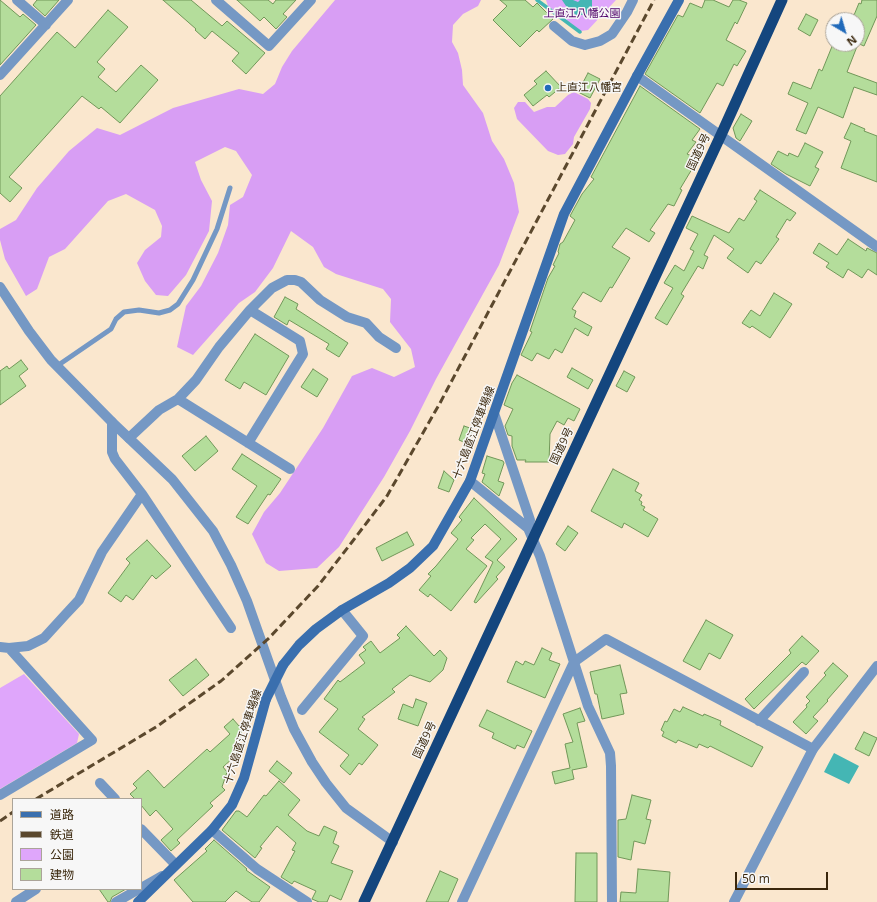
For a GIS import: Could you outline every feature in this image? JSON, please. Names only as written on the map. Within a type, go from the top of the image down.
[{"type":"highway","name":"国道9号","points":[[364,902],[393,842],[530,533],[721,135],[782,0]]},
{"type":"main road","name":"十六島直江停車場線","points":[[138,902],[175,864],[212,830],[232,805],[244,778],[266,699],[284,665],[298,645],[316,628],[342,610],[389,583],[410,568],[433,546],[470,481],[564,214],[636,76],[679,0]]},
{"type":"street","points":[[17,0],[46,24]]},
{"type":"street","points":[[1,72],[68,0]]},
{"type":"street","points":[[216,0],[269,46],[311,0]]},
{"type":"street","points":[[554,26],[572,41],[585,45],[600,41],[612,34],[627,12],[633,0]]},
{"type":"street","points":[[636,76],[877,247]]},
{"type":"street","points":[[129,438],[160,410],[178,399],[196,380],[219,347],[250,310],[272,288],[287,280],[301,282],[320,300],[347,317],[366,323],[379,338],[396,348]]},
{"type":"street","points":[[0,287],[29,331],[57,366],[112,422],[172,479],[213,531],[231,565],[247,601],[281,697],[294,729],[312,762],[326,783],[346,808],[393,842]]},
{"type":"street","points":[[248,442],[303,354],[300,341],[250,310]]},
{"type":"street","points":[[178,399],[290,469]]},
{"type":"street","points":[[494,413],[530,520],[530,533],[540,556],[588,706],[610,753],[612,902]]},
{"type":"street","points":[[112,422],[112,452],[115,459],[142,494],[231,628]]},
{"type":"street","points":[[470,481],[530,533]]},
{"type":"street","points":[[4,647],[28,646],[44,638],[79,600],[102,552],[142,494]]},
{"type":"street","points":[[302,710],[363,636],[342,610]]},
{"type":"street","points":[[462,902],[574,662],[606,639],[812,749]]},
{"type":"street","points":[[0,795],[92,740],[4,647]]},
{"type":"street","points":[[734,902],[812,749],[877,666]]},
{"type":"street","points":[[759,721],[804,672]]},
{"type":"street","points":[[100,782],[114,798]]},
{"type":"street","points":[[142,830],[175,864]]},
{"type":"street","points":[[212,830],[257,869],[307,902]]},
{"type":"street","points":[[142,887],[164,875]]},
{"type":"street","points":[[16,902],[34,890]]},
{"type":"street","points":[[116,902],[137,890]]},
{"type":"lane","points":[[57,366],[111,329],[116,319],[124,312],[139,310],[159,313],[170,310],[178,304],[193,280],[217,229],[230,188]]},
{"type":"green space","name":"上直江八幡公園","points":[[546,0],[616,0],[588,30],[581,31],[548,6]]},
{"type":"green space","points":[[24,674],[79,734],[77,743],[0,789],[0,688]]},
{"type":"shaded area","points":[[335,0],[481,0],[478,6],[463,14],[453,25],[452,42],[458,53],[462,70],[463,85],[483,113],[492,141],[504,159],[514,183],[519,212],[499,265],[436,379],[410,431],[384,477],[339,547],[317,568],[279,571],[266,563],[252,534],[264,512],[280,493],[323,428],[352,376],[372,368],[394,377],[415,367],[411,349],[390,322],[391,299],[383,289],[336,274],[324,267],[313,247],[291,231],[273,268],[255,292],[239,303],[193,355],[177,347],[186,306],[201,286],[218,253],[228,225],[230,205],[243,197],[252,175],[236,151],[225,147],[195,162],[201,180],[212,201],[209,231],[186,275],[168,296],[156,295],[145,281],[137,263],[145,250],[161,237],[162,226],[155,210],[126,194],[108,201],[65,249],[49,257],[37,289],[26,296],[5,259],[0,240],[0,229],[16,220],[37,188],[69,151],[97,128],[120,135],[173,108],[239,89],[263,94],[275,84],[282,67],[292,51]]},
{"type":"shaded area","points":[[574,92],[588,99],[591,103],[590,109],[574,137],[573,144],[565,154],[558,155],[548,151],[517,119],[514,108],[518,102],[525,102],[534,112],[547,107],[555,107],[568,95]]},
{"type":"water","points":[[562,0],[573,0],[578,2],[580,0],[592,0],[592,7],[586,15],[576,15],[568,9]]},
{"type":"water","points":[[834,753],[859,766],[849,784],[824,772]]},
{"type":"building","points":[[0,0],[20,17],[23,14],[36,25],[0,65]]},
{"type":"building","points":[[37,0],[59,0],[45,16],[33,5]]},
{"type":"building","points":[[163,0],[191,0],[222,26],[227,21],[265,53],[246,74],[232,61],[239,53],[212,31],[205,39],[195,30],[196,29]]},
{"type":"building","points":[[237,0],[268,0],[273,4],[276,0],[296,0],[283,14],[287,17],[276,29],[264,17],[260,21]]},
{"type":"building","points":[[500,0],[525,0],[533,7],[537,3],[553,19],[539,32],[537,30],[520,47],[493,20],[507,6]]},
{"type":"building","points":[[705,0],[713,0],[729,7],[733,0],[739,0],[747,3],[737,24],[735,22],[726,40],[746,51],[737,66],[734,64],[723,86],[717,83],[700,113],[645,74],[678,15],[683,17],[690,3],[702,8]]},
{"type":"building","points":[[862,0],[877,0],[877,16],[865,44],[865,12],[855,12],[859,3],[861,4]]},
{"type":"building","points":[[108,10],[128,27],[97,62],[105,69],[98,77],[116,92],[141,65],[158,80],[120,123],[101,107],[99,109],[82,96],[9,177],[22,188],[10,202],[0,193],[0,96],[57,32],[75,48]]},
{"type":"building","points":[[806,14],[818,20],[810,36],[798,29]]},
{"type":"building","points":[[830,52],[855,52],[847,72],[877,83],[877,95],[854,87],[843,118],[818,107],[806,134],[796,130],[808,103],[788,94],[793,82],[811,89],[819,69],[822,71]]},
{"type":"building","name":"上直江八幡宮","points":[[546,71],[561,87],[549,97],[547,95],[533,106],[524,95],[537,84],[534,81]]},
{"type":"building","points":[[588,73],[600,79],[590,98],[578,92]]},
{"type":"building","points":[[640,86],[700,129],[692,140],[696,142],[687,154],[698,159],[680,189],[682,190],[674,206],[668,204],[650,230],[655,233],[649,242],[626,228],[612,247],[630,258],[612,288],[610,287],[601,302],[583,292],[572,309],[576,311],[574,317],[592,327],[588,336],[575,328],[562,353],[555,349],[549,359],[537,353],[532,361],[521,355],[532,332],[530,331],[548,278],[555,266],[553,265],[559,253],[560,244],[563,242],[575,220],[570,216],[582,194],[594,179],[591,177]]},
{"type":"building","points":[[741,114],[752,121],[740,141],[736,138],[733,128]]},
{"type":"building","points":[[851,123],[865,129],[864,131],[877,136],[877,182],[841,168],[851,141],[844,138]]},
{"type":"building","points":[[805,143],[823,152],[815,167],[819,169],[810,186],[786,174],[771,164],[778,151],[788,156],[789,153],[798,157]]},
{"type":"building","points":[[760,190],[796,213],[790,221],[787,219],[776,237],[779,239],[761,264],[756,261],[748,273],[727,258],[734,249],[714,235],[704,255],[708,257],[703,269],[698,266],[681,294],[684,296],[667,325],[655,318],[673,288],[664,283],[675,265],[684,271],[694,251],[690,249],[698,234],[686,228],[692,216],[729,233],[739,218],[744,221],[757,201],[754,199]]},
{"type":"building","points":[[848,239],[866,251],[867,248],[877,253],[877,275],[868,269],[862,278],[848,269],[843,278],[826,267],[829,263],[813,253],[819,243],[837,255]]},
{"type":"building","points":[[774,293],[792,304],[770,338],[752,326],[750,328],[742,323],[751,310],[760,316]]},
{"type":"building","points":[[285,297],[298,304],[296,309],[348,343],[339,357],[326,349],[329,344],[289,320],[287,325],[274,317]]},
{"type":"building","points":[[255,334],[289,356],[266,395],[244,382],[240,389],[225,380]]},
{"type":"building","points":[[21,360],[28,369],[19,376],[26,386],[0,405],[0,371],[7,366],[9,369]]},
{"type":"building","points":[[572,368],[593,380],[588,389],[567,377]]},
{"type":"building","points":[[313,369],[328,379],[317,397],[301,387]]},
{"type":"building","points":[[624,371],[635,377],[627,392],[616,386]]},
{"type":"building","points":[[517,375],[580,409],[574,421],[568,418],[564,425],[557,421],[550,434],[549,462],[525,462],[526,460],[517,460],[512,446],[512,436],[508,435],[505,426],[513,409],[504,405],[512,383]]},
{"type":"building","points":[[464,426],[473,429],[468,444],[459,440]]},
{"type":"building","points":[[206,436],[218,451],[195,471],[182,456]]},
{"type":"building","points":[[242,454],[281,479],[270,495],[268,494],[248,524],[236,517],[257,486],[232,469]]},
{"type":"building","points":[[487,456],[503,461],[504,463],[498,481],[504,483],[499,496],[482,482],[485,474],[482,473]]},
{"type":"building","points":[[613,469],[639,483],[635,491],[642,495],[639,500],[642,502],[641,505],[645,507],[643,510],[658,519],[648,537],[624,523],[622,528],[591,511]]},
{"type":"building","points":[[444,471],[454,480],[449,492],[438,488]]},
{"type":"building","points":[[474,498],[517,539],[497,560],[505,567],[496,577],[498,579],[476,603],[474,602],[493,562],[485,557],[501,539],[485,524],[471,538],[474,540],[466,549],[487,566],[451,611],[430,594],[428,597],[419,590],[431,576],[428,574],[458,539],[451,533],[462,520],[459,517]]},
{"type":"building","points":[[568,526],[578,533],[565,551],[556,544]]},
{"type":"building","points":[[407,532],[414,545],[382,561],[376,548]]},
{"type":"building","points":[[147,540],[171,566],[156,579],[152,575],[133,600],[126,595],[121,602],[108,593],[130,563],[126,559]]},
{"type":"building","points":[[706,620],[733,635],[720,659],[709,653],[700,670],[683,661]]},
{"type":"building","points":[[406,626],[434,656],[440,650],[447,658],[443,670],[430,682],[410,675],[392,689],[395,692],[362,717],[365,719],[358,729],[378,745],[362,765],[359,763],[350,775],[340,766],[349,755],[319,732],[338,709],[324,699],[338,680],[340,682],[365,663],[359,655],[366,650],[363,647],[371,641],[380,653],[400,638],[397,635]]},
{"type":"building","points":[[802,636],[819,651],[806,665],[802,662],[754,709],[745,699],[791,653],[789,650]]},
{"type":"building","points":[[542,648],[552,653],[549,660],[560,664],[545,698],[507,682],[516,661],[523,665],[525,661],[534,665]]},
{"type":"building","points":[[196,659],[209,675],[183,696],[169,680]]},
{"type":"building","points":[[833,663],[848,676],[813,717],[818,721],[806,734],[793,722],[807,707],[806,705],[810,701],[806,697],[826,675],[824,673]]},
{"type":"building","points":[[620,665],[627,693],[620,694],[624,714],[602,719],[597,694],[595,694],[590,672]]},
{"type":"building","points":[[416,699],[427,703],[418,726],[398,719],[403,704],[413,708]]},
{"type":"building","points":[[683,707],[703,716],[704,714],[721,721],[720,725],[763,747],[752,767],[710,746],[708,748],[699,744],[697,748],[678,740],[676,743],[662,736],[664,732],[661,730],[665,721],[667,722],[674,709],[680,712]]},
{"type":"building","points":[[580,708],[585,721],[577,723],[587,767],[572,770],[574,779],[555,784],[552,772],[570,768],[565,744],[573,742],[563,714]]},
{"type":"building","points":[[487,710],[532,731],[524,748],[517,745],[515,749],[492,738],[494,733],[479,726]]},
{"type":"building","points":[[233,719],[239,726],[245,720],[234,757],[223,767],[227,772],[222,787],[225,790],[210,803],[213,806],[177,840],[180,843],[171,851],[161,840],[173,829],[156,810],[150,816],[142,806],[142,798],[134,798],[130,794],[137,788],[133,784],[148,770],[164,788],[207,749],[210,752],[230,734],[224,727]]},
{"type":"building","points":[[864,732],[877,738],[869,756],[855,749]]},
{"type":"building","points":[[277,761],[292,773],[284,783],[269,771]]},
{"type":"building","points":[[279,781],[300,800],[288,815],[307,831],[319,836],[324,826],[337,832],[333,843],[339,846],[331,863],[353,871],[341,900],[330,895],[327,902],[319,902],[312,899],[316,891],[294,881],[292,884],[281,877],[295,851],[292,850],[296,843],[277,826],[260,847],[262,848],[255,858],[222,830],[236,811],[239,811],[247,817],[264,795],[266,796]]},
{"type":"building","points":[[632,795],[651,800],[646,819],[651,820],[645,844],[634,841],[631,860],[618,857],[618,820],[626,819]]},
{"type":"building","points":[[214,840],[247,869],[246,870],[270,887],[259,902],[252,902],[236,891],[225,902],[193,902],[174,880],[207,851],[205,849]]},
{"type":"building","points":[[576,853],[597,853],[597,902],[575,902]]},
{"type":"building","points":[[638,869],[670,872],[668,902],[620,902],[621,892],[636,893]]},
{"type":"building","points":[[440,871],[458,879],[448,902],[426,902]]},
{"type":"building","points":[[100,890],[124,890],[112,897],[110,902],[108,902]]},
{"type":"waterway","points":[[537,0],[580,32]]},
{"type":"railway","points":[[38,798],[156,727],[221,681],[269,638],[318,586],[387,496],[440,403],[654,0]]},
{"type":"railway","points":[[0,821],[12,813]]},
{"type":"place","name":"上直江八幡宮","points":[[548,88]]}]
